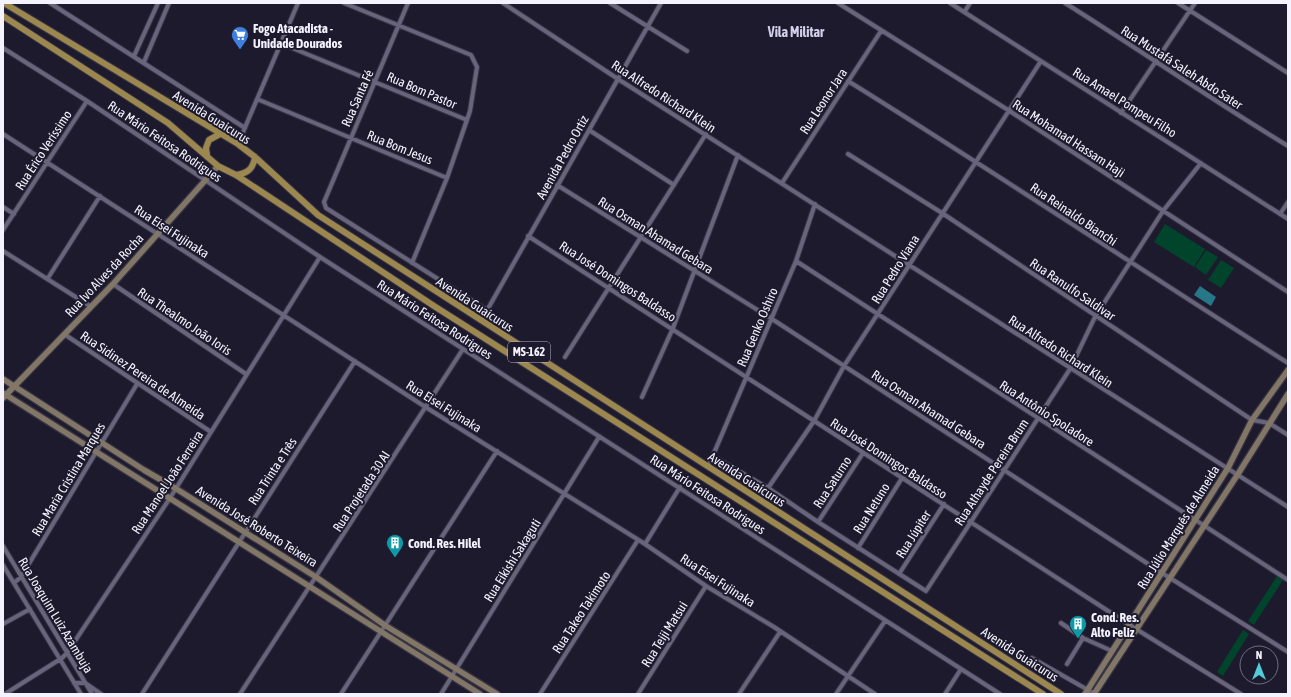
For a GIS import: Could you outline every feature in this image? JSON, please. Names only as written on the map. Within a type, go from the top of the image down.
[{"type":"main road","name":"Avenida Guaicurus","points":[[4,3],[238,144],[255,157],[318,215],[480,321],[1061,694]]},
{"type":"main road","name":"Avenida Guaicurus","points":[[3,16],[168,123],[218,166],[236,175],[434,306],[1043,694]]},
{"type":"main road","points":[[207,155],[206,148],[209,140],[220,134]]},
{"type":"main road","points":[[236,175],[245,174],[252,169],[255,157]]},
{"type":"street","points":[[50,3],[245,128]]},
{"type":"street","points":[[134,56],[158,3]]},
{"type":"street","points":[[144,62],[169,3]]},
{"type":"street","points":[[238,144],[298,3]]},
{"type":"street","points":[[344,3],[471,55],[477,67],[470,111],[447,178],[412,263],[487,310]]},
{"type":"street","name":"Rua Santa Fé","points":[[408,3],[324,202],[326,208],[412,263]]},
{"type":"street","name":"Rua Alfredo Richard Klein","points":[[503,3],[509,4],[618,79],[1288,507]]},
{"type":"street","points":[[610,3],[688,52]]},
{"type":"street","name":"Avenida Pedro Ortiz","points":[[480,321],[661,3]]},
{"type":"street","name":"Rua Mohamad Hassam Haji","points":[[838,3],[1008,110],[1288,292]]},
{"type":"street","name":"Rua Amael Pompeu Filho","points":[[950,3],[965,11],[1121,113],[1288,219]]},
{"type":"street","points":[[965,11],[970,3]]},
{"type":"street","name":"Rua Mustafá Saleh Abdo Sater","points":[[1065,3],[1157,62],[1226,109],[1288,146]]},
{"type":"street","points":[[1178,3],[1288,73]]},
{"type":"street","points":[[1121,113],[1157,62],[1195,3]]},
{"type":"street","name":"Rua Leonor Jara","points":[[782,183],[881,31]]},
{"type":"street","name":"Rua Bom Pastor","points":[[280,43],[467,120]]},
{"type":"street","name":"Rua Mário Feitosa Rodrigues","points":[[3,48],[87,101],[320,257],[1000,694]]},
{"type":"street","name":"Rua Pedro Viana","points":[[768,488],[814,421],[844,366],[1041,61]]},
{"type":"street","name":"Rua Reinaldo Bianchi","points":[[848,81],[976,160],[1130,263],[1288,363]]},
{"type":"street","name":"Rua Bom Jesus","points":[[257,99],[447,178]]},
{"type":"street","name":"Rua Érico Veríssimo","points":[[3,230],[87,101]]},
{"type":"street","points":[[589,130],[674,185]]},
{"type":"street","name":"Rua Eisei Fujinaka","points":[[3,134],[427,408],[645,544],[706,586],[875,694]]},
{"type":"street","points":[[565,357],[706,134]]},
{"type":"street","name":"Rua Ranulfo Saldivar","points":[[848,154],[942,213],[1095,317],[1252,420],[1269,423],[1288,435]]},
{"type":"street","points":[[642,397],[672,328],[738,155]]},
{"type":"street","name":"Rua Athayde Pereira Brum","points":[[900,574],[926,591],[1070,369],[1095,317],[1163,210],[1201,163]]},
{"type":"street","name":"Rua Ivo Alves da Rocha","points":[[4,395],[113,284],[207,181],[218,166]]},
{"type":"street","name":"Rua Osman Ahamad Gebara","points":[[557,185],[772,319],[1005,469],[1162,573],[1288,652]]},
{"type":"street","points":[[48,278],[100,196]]},
{"type":"street","points":[[1280,214],[1288,202]]},
{"type":"street","name":"Rua Genko Oshiro","points":[[708,467],[796,261],[815,204]]},
{"type":"street","points":[[3,207],[14,214]]},
{"type":"street","name":"Rua José Domingos Baldasso","points":[[528,236],[1136,629],[1241,694]]},
{"type":"street","points":[[3,250],[90,306]]},
{"type":"street","name":"Rua Manoel João Ferreira","points":[[5,694],[67,653],[170,498],[320,257]]},
{"type":"street","name":"Rua Antônio Spoladore","points":[[796,261],[877,315],[1288,580]]},
{"type":"street","name":"Rua Thealmo João Ioris","points":[[113,284],[246,374]]},
{"type":"street","name":"Rua Sidinez Pereira de Almeida","points":[[64,334],[211,432]]},
{"type":"street","name":"Rua Projetada 30 AI","points":[[240,694],[427,408],[463,349]]},
{"type":"street","name":"Rua Trinta e Três","points":[[142,694],[244,532],[355,361]]},
{"type":"street","name":"Rua Júlio Marquês de Almeida","points":[[1086,692],[1130,625],[1228,468],[1252,420],[1288,370]]},
{"type":"street","name":"Avenida José Roberto Teixeira","points":[[3,379],[101,443],[316,577],[386,626],[497,694]]},
{"type":"street","name":"Rua Maria Cristina Marques","points":[[14,583],[21,577],[137,384]]},
{"type":"street","name":"Rua Júlio Marquês de Almeida","points":[[1095,694],[1238,474],[1288,394]]},
{"type":"street","name":"Avenida José Roberto Teixeira","points":[[4,395],[239,540],[480,694]]},
{"type":"street","name":"Rua Eikishi Sakaguti","points":[[441,694],[599,437]]},
{"type":"street","points":[[341,694],[497,451]]},
{"type":"street","name":"Rua Saturno","points":[[818,522],[863,453]]},
{"type":"street","points":[[713,456],[768,488],[900,574]]},
{"type":"street","name":"Rua Netuno","points":[[858,548],[902,478]]},
{"type":"street","points":[[645,544],[680,487]]},
{"type":"street","name":"Rua Júpiter","points":[[900,574],[944,504]]},
{"type":"street","name":"Rua Takeo Takimoto","points":[[540,694],[638,540]]},
{"type":"street","name":"Rua Joaquim Luiz Azambuja","points":[[3,546],[92,694]]},
{"type":"street","name":"Rua Joaquim Luiz Azambuja","points":[[3,565],[81,694]]},
{"type":"street","name":"Rua Teiji Matsui","points":[[638,694],[706,586]]},
{"type":"street","points":[[3,624],[30,609]]},
{"type":"street","points":[[836,694],[885,621]]},
{"type":"street","points":[[1061,623],[1083,638],[1112,651]]},
{"type":"street","points":[[739,694],[780,632]]},
{"type":"street","points":[[1067,664],[1083,638]]},
{"type":"street","points":[[1032,658],[1086,692],[1095,694]]},
{"type":"street","points":[[945,694],[961,670]]},
{"type":"street","points":[[74,682],[86,683],[101,694]]},
{"type":"green space","points":[[1165,224],[1205,249],[1194,267],[1154,242]]},
{"type":"green space","points":[[1206,250],[1218,257],[1206,275],[1195,267]]},
{"type":"green space","points":[[1221,260],[1234,268],[1221,288],[1208,280]]},
{"type":"green space","points":[[1277,576],[1283,580],[1254,625],[1248,621]]},
{"type":"green space","points":[[1243,630],[1249,634],[1242,645],[1239,645],[1239,650],[1223,676],[1217,672]]},
{"type":"water","points":[[1200,286],[1216,297],[1211,306],[1194,295]]},
{"type":"place","name":"Fogo Atacadista - Unidade Dourados","points":[[240,50]]},
{"type":"place","name":"Cond. Res. Hilel","points":[[395,558]]},
{"type":"place","name":"Cond. Res. Alto Feliz","points":[[1078,639]]},
{"type":"district","name":"Vila Militar","points":[[796,32]]}]
